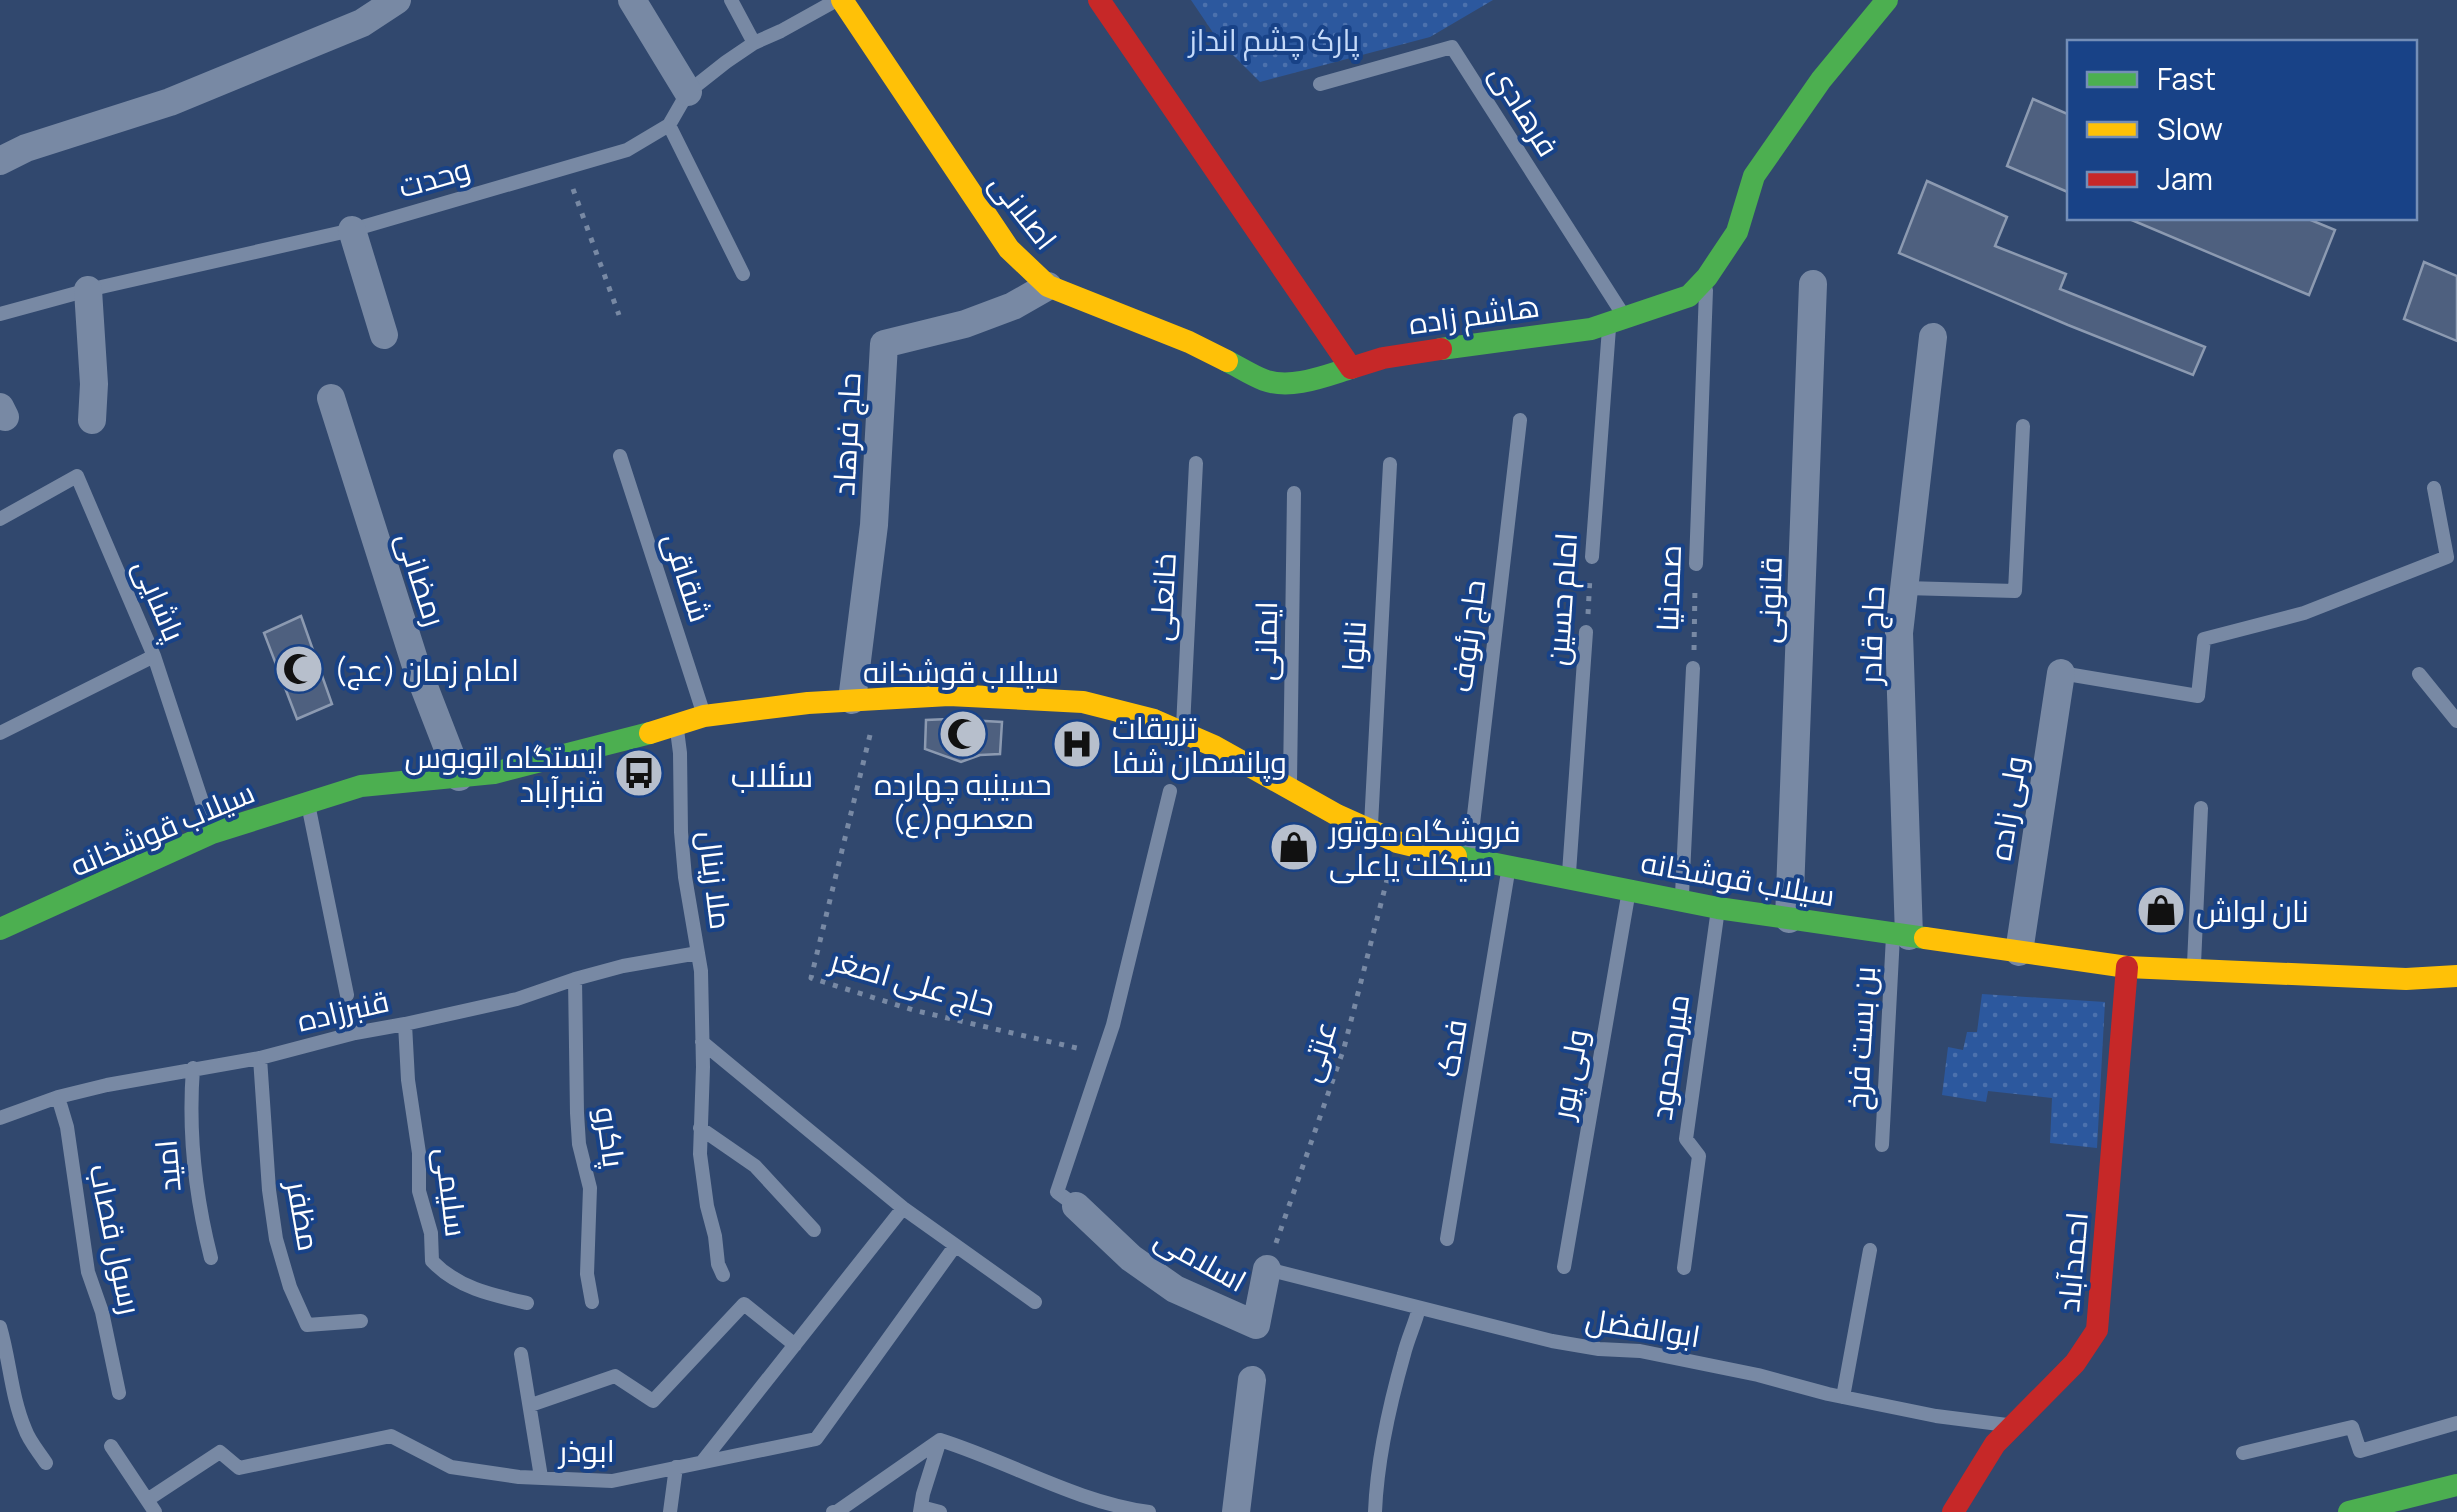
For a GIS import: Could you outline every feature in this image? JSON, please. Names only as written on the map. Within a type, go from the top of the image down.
[{"type":"street","points":[[0,160],[170,102],[362,23],[397,0]]},
{"type":"street","points":[[632,0],[688,92]]},
{"type":"street","name":"اصلانی","points":[[840,0],[1009,250],[1048,286],[1188,342],[1264,380],[1284,384],[1350,368]]},
{"type":"street","points":[[1099,0],[1350,368]]},
{"type":"street","name":"هاشم زاده","points":[[1350,368],[1411,353],[1591,329],[1689,296],[1707,277],[1736,232],[1754,176],[1821,80],[1887,0]]},
{"type":"street","points":[[352,230],[384,334]]},
{"type":"street","name":"قانونی","points":[[1789,919],[1814,284]]},
{"type":"street","name":"حاج فرهاد","points":[[865,700],[884,344],[965,324],[1013,306],[1048,286]]},
{"type":"street","points":[[88,290],[94,384],[92,420]]},
{"type":"street","name":"حاج قادر","points":[[1901,935],[1900,633],[1932,337]]},
{"type":"street","name":"رمضانی","points":[[331,398],[416,666],[459,777]]},
{"type":"street","name":"ولی زاده","points":[[2019,952],[2060,673]]},
{"type":"street","name":"سیلاب قوشخانه","points":[[0,929],[212,832],[361,786],[494,773],[704,716],[949,694],[1083,702],[1154,720],[1214,746],[1337,815],[1397,842],[1718,908],[2127,967],[2406,979],[2457,976]]},
{"type":"street","name":"احمدآباد","points":[[1953,1512],[1995,1444],[2075,1363],[2096,1330],[2127,967]]},
{"type":"street","name":"اسلامی","points":[[1076,1206],[1131,1258],[1175,1290],[1256,1325],[1267,1269]]},
{"type":"street","points":[[1236,1512],[1252,1380]]},
{"type":"street","points":[[2350,1512],[2457,1485]]},
{"type":"lane","points":[[731,0],[754,43]]},
{"type":"lane","points":[[742,274],[670,125],[688,92],[754,43],[840,0]]},
{"type":"lane","name":"فرهادی","points":[[1320,84],[1452,47],[1617,321]]},
{"type":"lane","name":"وحدت","points":[[0,314],[352,230],[627,150],[670,125]]},
{"type":"lane","name":"صمدنیا","points":[[1696,564],[1707,277]]},
{"type":"lane","name":"امام حسین","points":[[1592,557],[1617,321]]},
{"type":"lane","name":"حاج رئوف","points":[[1469,859],[1520,420]]},
{"type":"lane","points":[[1904,588],[2015,591],[2023,426]]},
{"type":"lane","name":"شقاقی","points":[[620,456],[704,716]]},
{"type":"lane","name":"خانعلی","points":[[1183,732],[1196,464]]},
{"type":"lane","name":"نانوا","points":[[1371,830],[1390,464]]},
{"type":"lane","name":"پاشایی","points":[[0,519],[76,476],[154,656],[212,832]]},
{"type":"lane","points":[[2060,673],[2198,696],[2204,638],[2304,614],[2447,557],[2434,488]]},
{"type":"lane","name":"ایمانی","points":[[1290,789],[1294,493]]},
{"type":"lane","name":"امام حسین","points":[[1568,878],[1586,632]]},
{"type":"lane","points":[[0,734],[154,656]]},
{"type":"lane","name":"صمدنیا","points":[[1682,901],[1693,668]]},
{"type":"lane","points":[[2419,674],[2457,721]]},
{"type":"lane","name":"ملا زینال","points":[[676,724],[685,877],[701,971],[702,1179],[722,1275]]},
{"type":"lane","points":[[1076,1206],[1057,1192],[1114,1025],[1170,790]]},
{"type":"lane","points":[[308,803],[348,996]]},
{"type":"lane","points":[[2194,970],[2201,808]]},
{"type":"lane","name":"فدک","points":[[1447,1239],[1509,866]]},
{"type":"lane","name":"ولی پور","points":[[1564,1266],[1629,890]]},
{"type":"lane","name":"میرمحمود","points":[[1684,1268],[1699,1156],[1686,1139],[1718,908]]},
{"type":"lane","name":"بن بست فرخ","points":[[1882,1145],[1901,935]]},
{"type":"lane","name":"قنبرزاده","points":[[0,1118],[107,1084],[260,1058],[516,998],[623,966],[698,953]]},
{"type":"lane","name":"پاکرو","points":[[575,979],[578,1128],[590,1188],[587,1274],[592,1302]]},
{"type":"lane","name":"سلیمی","points":[[405,1024],[408,1080],[419,1153],[419,1191],[431,1233],[432,1261],[466,1286],[527,1302]]},
{"type":"lane","points":[[702,1042],[903,1208],[1035,1302]]},
{"type":"lane","name":"مظفر","points":[[260,1058],[269,1190],[276,1238],[290,1286],[307,1325],[361,1321]]},
{"type":"lane","name":"امید","points":[[193,1068],[192,1162],[198,1208],[211,1258]]},
{"type":"lane","name":"رسول قصاب","points":[[58,1097],[67,1127],[88,1272],[102,1312],[119,1392]]},
{"type":"lane","points":[[700,1128],[755,1166],[814,1230]]},
{"type":"lane","points":[[702,1462],[903,1208]]},
{"type":"lane","name":"ابوذر","points":[[151,1506],[220,1452],[239,1468],[391,1436],[451,1467],[519,1477],[612,1481],[816,1439],[955,1246]]},
{"type":"lane","points":[[1844,1397],[1870,1250]]},
{"type":"lane","name":"ابوالفضل","points":[[1267,1269],[1552,1341],[1640,1352],[1936,1416],[2013,1426]]},
{"type":"lane","points":[[531,1405],[615,1376],[653,1402],[744,1304],[795,1345]]},
{"type":"lane","points":[[1375,1512],[1385,1432],[1405,1347],[1419,1308]]},
{"type":"lane","points":[[0,1328],[12,1390],[26,1432],[46,1463]]},
{"type":"lane","points":[[520,1354],[541,1478]]},
{"type":"lane","points":[[2243,1453],[2352,1427],[2360,1451],[2457,1423]]},
{"type":"lane","points":[[940,1440],[920,1510],[940,1512]]},
{"type":"lane","points":[[833,1512],[940,1440]]},
{"type":"lane","points":[[940,1440],[1086,1498],[1149,1512]]},
{"type":"lane","points":[[111,1446],[151,1506]]},
{"type":"lane","points":[[670,1512],[676,1467]]},
{"type":"path","points":[[565,168],[618,315]]},
{"type":"path","name":"امام حسین","points":[[1586,632],[1592,557]]},
{"type":"path","name":"صمدنیا","points":[[1693,668],[1696,564]]},
{"type":"path","name":"حاج علی اصغر","points":[[865,700],[811,978],[913,1010],[1104,1054]]},
{"type":"path","name":"عزتی","points":[[1267,1269],[1344,1048],[1397,842]]},
{"type":"green space","name":"پارک چشم انداز","points":[[1191,0],[1493,0],[1430,37],[1260,82],[1218,40]]},
{"type":"green space","points":[[1982,994],[2105,1002],[2097,1148],[2050,1143],[2052,1098],[1988,1091],[1986,1102],[1942,1095],[1948,1047],[1963,1050],[1967,1032],[1977,1032]]},
{"type":"building","points":[[2033,99],[2067,114],[2067,192],[2007,166]]},
{"type":"building","points":[[1927,181],[2007,217],[1995,246],[2066,274],[2060,289],[2205,347],[2193,375],[1899,253]]},
{"type":"building","points":[[2132,220],[2311,220],[2335,230],[2309,295]]},
{"type":"building","points":[[2424,262],[2457,276],[2457,341],[2404,319]]},
{"type":"building","name":"امام زمان (عج)","points":[[301,616],[332,704],[297,719],[264,633]]},
{"type":"building","name":"حسینیه چهارده معصوم(ع)","points":[[926,720],[1002,722],[1000,754],[980,755],[961,762],[925,749]]},
{"type":"traffic: fast","points":[[1441,349],[1591,329],[1689,296],[1737,232],[1754,176],[1821,80],[1887,0]]},
{"type":"traffic: fast","points":[[1227,361],[1274,383],[1308,381],[1351,368]]},
{"type":"traffic: fast","points":[[0,929],[212,833],[361,786],[494,773],[650,733]]},
{"type":"traffic: fast","points":[[1456,856],[1718,908],[1925,938]]},
{"type":"traffic: fast","points":[[2349,1512],[2457,1485]]},
{"type":"traffic: slow","points":[[842,0],[1009,249],[1048,286],[1227,361]]},
{"type":"traffic: slow","points":[[650,733],[704,716],[808,703],[949,695],[1083,702],[1154,720],[1214,746],[1337,815],[1397,842],[1456,856]]},
{"type":"traffic: slow","points":[[1925,938],[2127,967],[2406,979],[2457,976]]},
{"type":"traffic: jam","points":[[1099,0],[1351,368],[1383,358],[1441,349]]},
{"type":"traffic: jam","points":[[1953,1512],[1995,1444],[2075,1363],[2097,1330],[2127,967]]},
{"type":"place","name":"امام زمان (عج)","points":[[299,669]]},
{"type":"place","name":"حسینیه چهارده معصوم(ع)","points":[[963,734]]},
{"type":"place","name":"تزریقات وپانسمان شفا","points":[[1077,744]]},
{"type":"place","name":"ایستگاه اتوبوس قنبرآباد","points":[[639,773]]},
{"type":"place","name":"فروشگاه موتور سیکلت یاعلی","points":[[1294,847]]},
{"type":"place","name":"نان لواش","points":[[2161,910]]},
{"type":"district","name":"سئلاب","points":[[772,775]]}]
